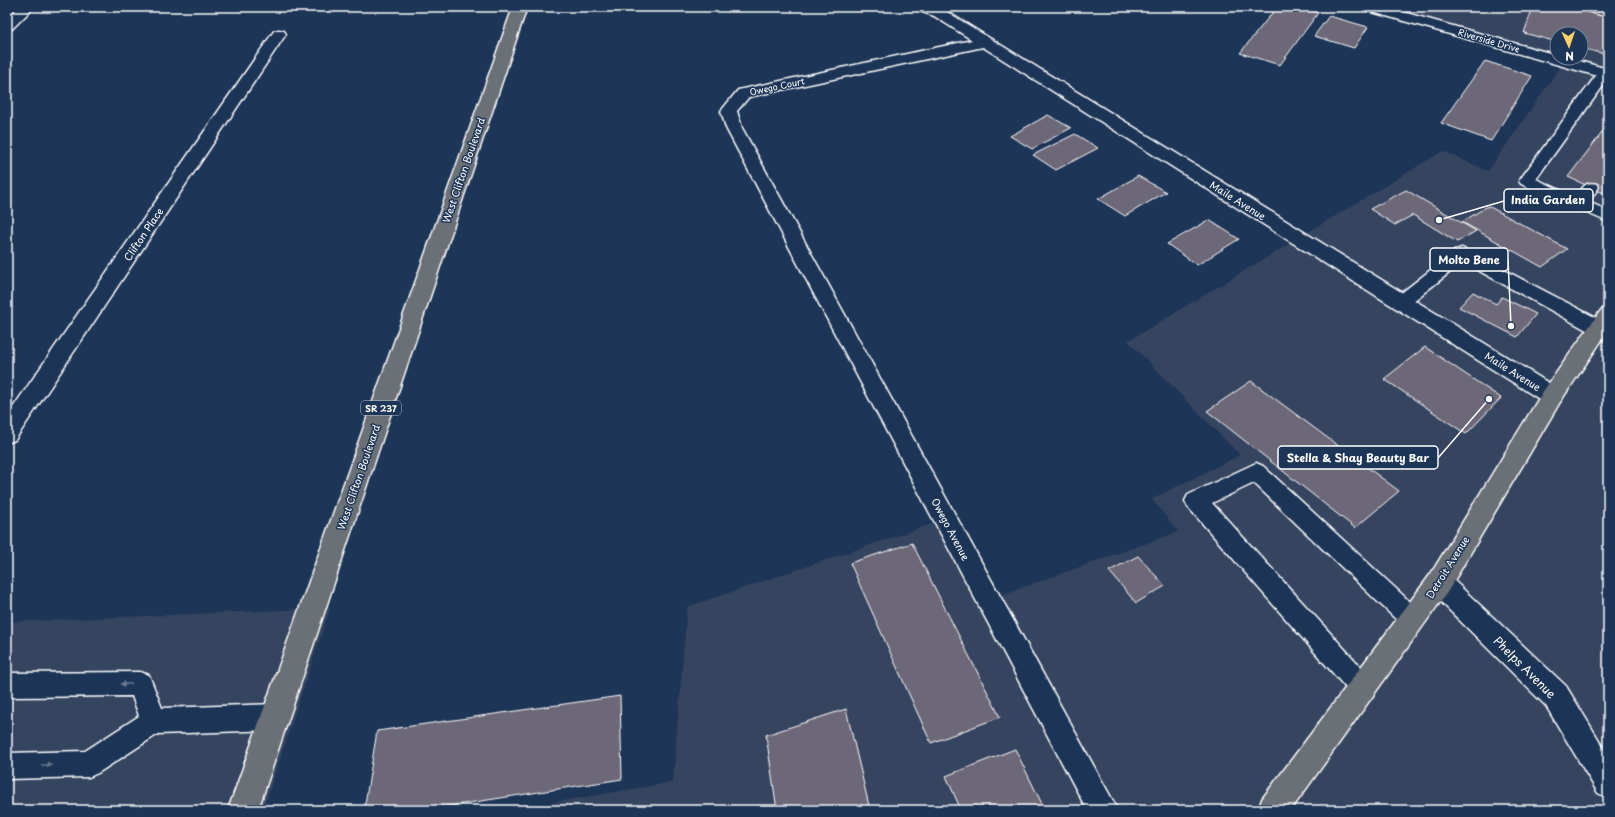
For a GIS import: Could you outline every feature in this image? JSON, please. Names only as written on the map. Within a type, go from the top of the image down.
[{"type":"main road","name":"West Clifton Boulevard","points":[[243,810],[520,7]]},
{"type":"main road","name":"Detroit Avenue","points":[[1273,810],[1439,582],[1552,396],[1604,322]]},
{"type":"street","points":[[7,26],[27,7]]},
{"type":"street","name":"Maile Avenue","points":[[922,7],[938,13],[985,42],[1552,396]]},
{"type":"street","name":"Riverside Drive","points":[[1370,7],[1607,74]]},
{"type":"street","name":"Clifton Place","points":[[7,434],[279,34]]},
{"type":"street","name":"Owego Court","points":[[799,248],[734,128],[729,111],[744,93],[985,42]]},
{"type":"street","name":"Owego Avenue","points":[[799,248],[1102,810]]},
{"type":"street","name":"Phelps Avenue","points":[[1439,582],[1556,696],[1608,783]]},
{"type":"lane","points":[[1607,74],[1527,181],[1608,217]]},
{"type":"lane","points":[[1579,204],[1591,187]]},
{"type":"lane","points":[[1401,302],[1462,254],[1604,322]]},
{"type":"lane","points":[[1362,687],[1196,501],[1256,472],[1412,620]]},
{"type":"lane","points":[[7,685],[140,684],[154,721]]},
{"type":"lane","points":[[7,766],[89,764],[154,721],[275,717]]},
{"type":"shaded area","points":[[1349,7],[1608,7],[1608,810],[510,810],[673,782],[687,607],[935,523],[979,603],[1178,532],[1152,499],[1240,455],[1128,341],[1443,151],[1488,171],[1561,66],[1589,66],[1589,26],[1549,26],[1549,63]]},
{"type":"shaded area","points":[[330,608],[263,810],[7,810],[7,622]]},
{"type":"building","points":[[1277,7],[1298,7],[1318,13],[1280,65],[1240,53]]},
{"type":"building","points":[[1533,7],[1570,7],[1608,18],[1608,55],[1589,50],[1589,26],[1549,26],[1549,40],[1524,33]]},
{"type":"building","points":[[1570,7],[1608,7],[1608,18]]},
{"type":"building","points":[[1329,16],[1368,27],[1354,48],[1314,36]]},
{"type":"building","points":[[1485,61],[1532,76],[1491,141],[1441,123]]},
{"type":"building","points":[[1048,115],[1071,128],[1032,149],[1010,136]]},
{"type":"building","points":[[1608,125],[1608,195],[1568,177]]},
{"type":"building","points":[[1075,134],[1098,148],[1056,170],[1033,155]]},
{"type":"building","points":[[1138,176],[1166,192],[1125,216],[1098,199]]},
{"type":"building","points":[[1406,190],[1476,231],[1457,242],[1413,215],[1395,225],[1370,209]]},
{"type":"building","points":[[1488,206],[1567,249],[1542,267],[1462,222]]},
{"type":"building","points":[[1209,220],[1239,239],[1197,265],[1167,244]]},
{"type":"building","points":[[1473,292],[1496,304],[1502,297],[1536,314],[1517,337],[1459,307]]},
{"type":"building","points":[[1425,347],[1501,398],[1466,434],[1384,379]]},
{"type":"building","points":[[1251,381],[1399,491],[1355,528],[1207,411]]},
{"type":"building","points":[[912,543],[1000,717],[931,743],[850,563]]},
{"type":"building","points":[[1138,556],[1165,586],[1136,603],[1109,571]]},
{"type":"building","points":[[620,696],[622,779],[424,810],[364,810],[377,731]]},
{"type":"building","points":[[846,709],[870,810],[777,810],[766,735]]},
{"type":"building","points":[[1015,749],[1045,810],[961,810],[946,776]]},
{"type":"place","name":"India Garden","points":[[1439,220]]},
{"type":"place","name":"Molto Bene","points":[[1511,326]]},
{"type":"place","name":"Stella & Shay Beauty Bar","points":[[1489,399]]}]
